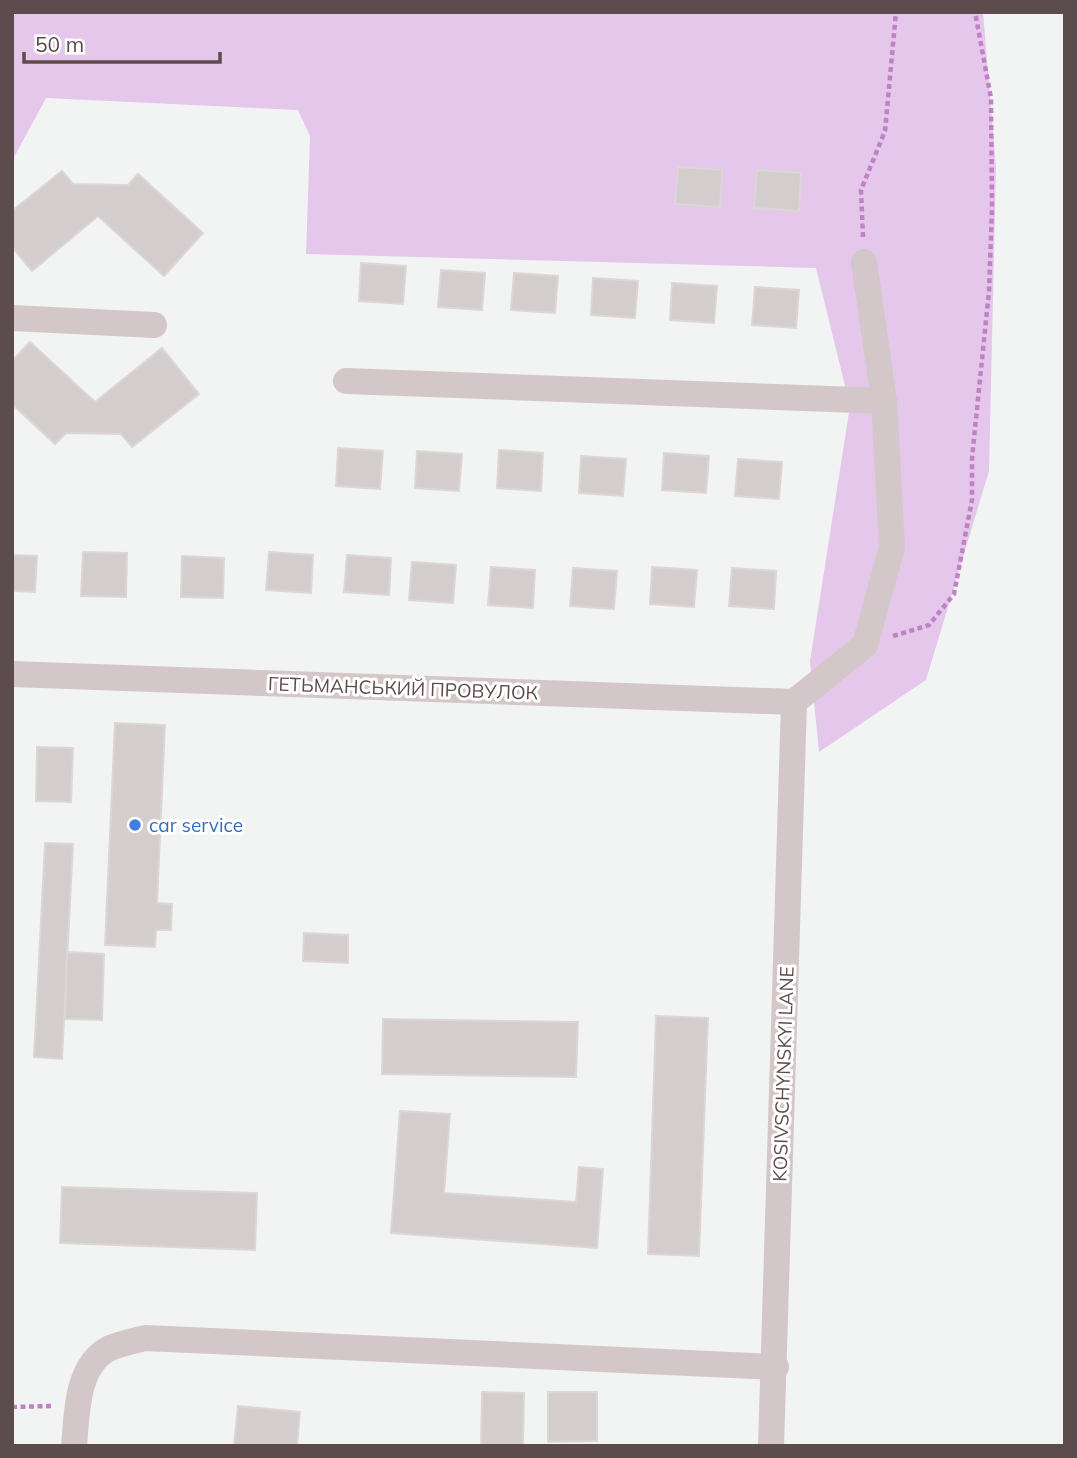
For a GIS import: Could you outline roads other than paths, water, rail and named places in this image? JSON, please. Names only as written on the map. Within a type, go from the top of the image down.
[{"type":"street","points":[[793,702],[865,645],[892,547],[884,401],[864,262]]},
{"type":"street","points":[[12,318],[154,325]]},
{"type":"street","points":[[346,380],[884,401]]},
{"type":"street","name":"ГЕТЬМАНСЬКИЙ ПРОВУЛОК","points":[[12,674],[793,702]]},
{"type":"street","name":"KOSIVSCHYNSKYI LANE","points":[[771,1446],[776,1367],[793,702]]},
{"type":"street","points":[[74,1446],[77,1406],[85,1373],[107,1350],[145,1338],[776,1367]]},
{"type":"place","name":"car service","points":[[135,825]]}]
